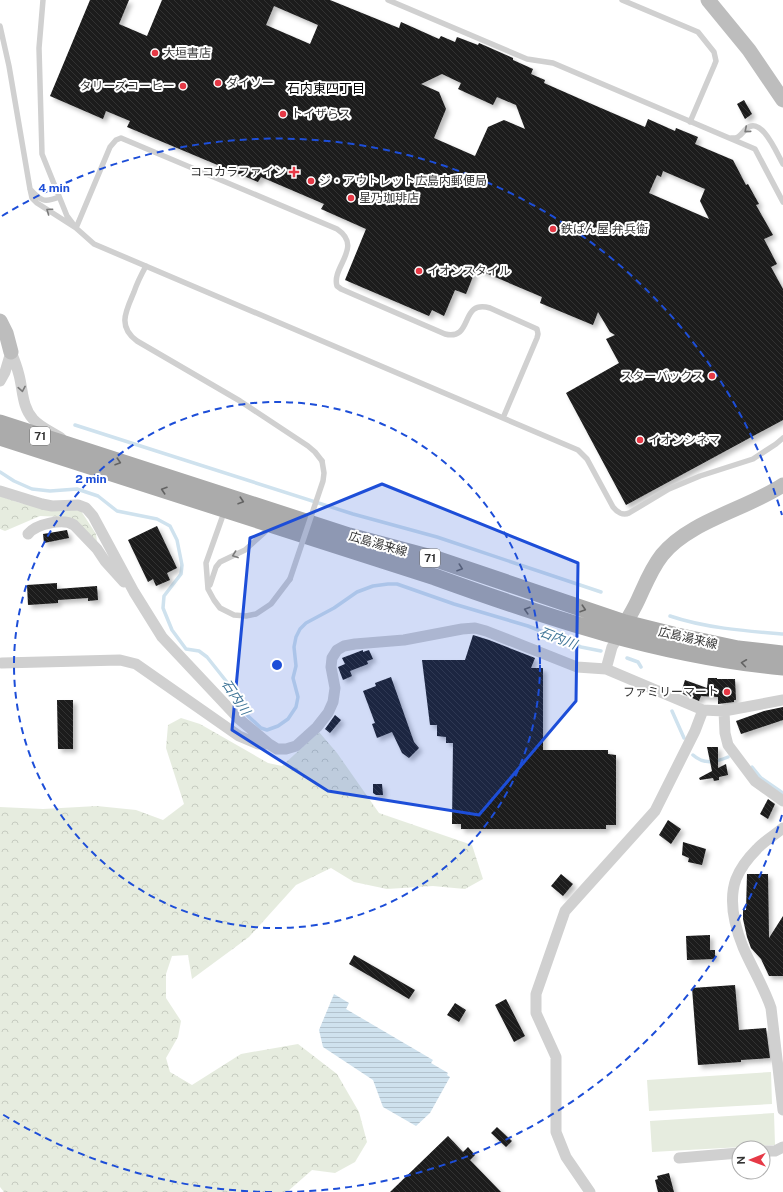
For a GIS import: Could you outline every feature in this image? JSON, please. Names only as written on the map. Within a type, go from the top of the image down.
[{"type":"main road","name":"広島湯来線","points":[[1,434],[80,450],[349,536],[439,560],[679,651],[743,663],[783,667]]},
{"type":"main road","name":"広島湯来線","points":[[1,434],[191,499],[395,564],[505,603],[621,630],[738,649],[783,654]]},
{"type":"main road","points":[[191,499],[210,514],[343,557],[395,564]]},
{"type":"street","points":[[708,0],[749,50],[783,100]]},
{"type":"street","points":[[0,321],[6,333],[19,374],[24,402],[32,419],[80,450]]},
{"type":"street","points":[[0,381],[5,372],[11,352]]},
{"type":"street","points":[[606,669],[612,647],[657,562],[666,551],[676,541],[694,530],[763,497],[783,485]]},
{"type":"street","points":[[0,491],[52,506],[78,505],[86,508],[93,516],[134,592],[162,637],[239,719],[277,749],[286,749],[296,746],[317,727],[328,713],[333,702],[335,688],[331,667],[332,658],[337,650],[344,646],[355,644],[404,640],[462,629],[475,628],[486,631],[577,667],[606,669],[703,710],[724,711],[743,709],[783,700]]},
{"type":"street","points":[[28,534],[31,530],[38,527],[58,522],[70,522],[97,549],[105,561],[134,592]]},
{"type":"street","points":[[2,663],[120,660],[130,662],[136,664],[239,736],[258,744],[269,744]]},
{"type":"street","points":[[590,1192],[566,1157],[556,1132],[556,1058],[536,1013],[536,994],[565,911],[655,811],[695,731],[703,710]]},
{"type":"street","points":[[724,711],[726,739],[728,744],[755,781],[783,801]]},
{"type":"street","points":[[783,828],[758,848],[736,879],[733,894],[733,910],[744,948],[766,993],[771,1008],[783,1110]]},
{"type":"street","points":[[771,1151],[783,1147]]},
{"type":"street","points":[[679,1158],[731,1154]]},
{"type":"lane","points":[[43,0],[39,48],[42,154],[67,216],[76,228]]},
{"type":"lane","points":[[388,0],[527,59],[553,63],[755,149],[783,202]]},
{"type":"lane","points":[[622,0],[698,32],[714,52],[716,57],[714,66],[690,122]]},
{"type":"lane","points":[[0,26],[9,66],[32,198],[76,228],[94,244],[581,452],[587,459],[613,507],[620,513],[626,514],[669,490],[700,476],[753,458],[783,438]]},
{"type":"lane","points":[[729,138],[741,136],[749,126],[754,125],[765,132],[783,164]]},
{"type":"lane","points":[[76,228],[110,147],[116,140],[121,138],[337,229],[345,237],[347,246],[347,252],[336,280],[337,286],[341,289],[445,334],[452,335],[459,332],[472,311],[484,306],[537,329],[537,338],[504,418]]},
{"type":"lane","points":[[30,189],[38,198],[44,201],[49,201],[60,197]]},
{"type":"lane","points":[[146,266],[126,311],[125,323],[129,334],[137,341],[240,401],[308,446],[316,452],[322,461],[324,473],[323,481],[290,579],[285,588],[265,609],[256,614],[246,616],[234,615],[224,611],[216,604],[208,589],[206,563],[222,518]]},
{"type":"lane","points":[[208,589],[216,567],[220,562],[245,550],[265,532]]},
{"type":"highlighted area","points":[[382,484],[578,563],[576,701],[479,815],[328,791],[232,730],[250,538]]},
{"type":"green space","points":[[0,496],[20,503],[81,511],[96,534],[97,542],[65,517],[40,516],[5,531],[0,529]]},
{"type":"green space","points":[[181,718],[200,724],[268,763],[282,766],[319,732],[337,753],[379,813],[472,845],[483,879],[465,889],[433,886],[387,889],[354,882],[331,868],[296,885],[249,937],[192,979],[188,955],[172,956],[166,974],[166,998],[181,1021],[178,1037],[166,1058],[170,1072],[192,1085],[241,1054],[298,1044],[337,1074],[359,1112],[367,1142],[355,1162],[335,1173],[312,1170],[287,1192],[4,1192],[0,1187],[0,807],[43,809],[97,806],[136,810],[163,820],[184,804],[166,748],[168,725]]},
{"type":"green space","points":[[771,1072],[772,1104],[649,1111],[647,1080]]},
{"type":"green space","points":[[774,1113],[775,1145],[771,1145],[771,1140],[731,1140],[731,1148],[652,1152],[650,1121]]},
{"type":"water","points":[[334,994],[349,1003],[346,1009],[433,1060],[431,1063],[448,1073],[447,1075],[450,1077],[430,1113],[416,1126],[383,1107],[373,1080],[323,1047],[319,1030]]},
{"type":"building","points":[[90,0],[129,0],[119,24],[147,36],[162,0],[330,0],[399,28],[401,22],[439,39],[441,36],[455,42],[457,37],[478,45],[479,43],[513,58],[513,60],[533,69],[531,74],[545,80],[544,83],[645,127],[648,119],[675,131],[676,128],[698,137],[695,144],[733,160],[746,185],[748,184],[759,204],[756,205],[773,235],[764,239],[777,264],[771,267],[783,289],[783,420],[626,505],[566,393],[619,363],[606,339],[615,335],[610,332],[598,312],[593,325],[540,303],[542,297],[476,269],[466,294],[455,290],[444,316],[432,310],[429,316],[345,280],[366,229],[321,209],[324,204],[261,177],[258,182],[127,127],[130,121],[106,111],[103,119],[50,96]],"holes":[[[274,6],[318,25],[310,44],[266,25]],[[442,74],[461,83],[458,89],[493,105],[497,97],[516,105],[525,129],[504,120],[488,127],[475,156],[434,138],[446,109],[439,92],[421,84]],[[663,171],[705,189],[700,201],[709,219],[649,193],[657,175],[661,177]]]},
{"type":"building","points":[[744,100],[752,114],[745,119],[737,104]]},
{"type":"building","points":[[157,526],[177,568],[167,573],[170,580],[156,586],[153,579],[148,582],[128,540]]},
{"type":"building","points":[[67,530],[69,538],[44,543],[43,534]]},
{"type":"building","points":[[57,583],[57,589],[97,586],[98,600],[88,601],[88,598],[58,600],[58,603],[28,605],[27,585]]},
{"type":"building","points":[[473,635],[535,658],[531,668],[543,668],[543,750],[608,750],[608,754],[616,755],[616,825],[606,825],[606,829],[461,829],[461,824],[452,824],[453,743],[446,743],[446,737],[437,736],[437,725],[430,725],[422,660],[465,660]]},
{"type":"building","points":[[363,650],[363,652],[369,650],[373,659],[367,661],[368,664],[350,671],[352,676],[343,680],[338,667],[345,664],[342,658]]},
{"type":"building","points":[[391,677],[414,742],[419,748],[409,758],[402,753],[392,732],[377,738],[372,724],[375,723],[363,691],[376,686],[375,683]]},
{"type":"building","points":[[708,678],[735,679],[736,700],[734,700],[734,702],[718,704],[718,697],[701,696],[699,701],[681,693],[685,680],[707,688]]},
{"type":"building","points":[[57,700],[73,700],[73,749],[58,749]]},
{"type":"building","points":[[783,707],[783,720],[741,734],[736,721],[764,711]]},
{"type":"building","points":[[335,715],[341,720],[330,733],[325,729]]},
{"type":"building","points":[[707,747],[718,747],[718,768],[726,764],[728,775],[719,777],[719,780],[714,781],[713,778],[700,780],[699,778],[712,771]]},
{"type":"building","points":[[373,784],[382,784],[383,795],[376,795],[373,793]]},
{"type":"building","points":[[768,799],[775,804],[768,819],[760,814]]},
{"type":"building","points":[[668,820],[681,829],[671,844],[659,835]]},
{"type":"building","points":[[683,842],[706,849],[702,865],[688,862],[689,858],[682,855]]},
{"type":"building","points":[[561,874],[573,884],[563,896],[551,886]]},
{"type":"building","points":[[747,874],[768,874],[769,938],[783,916],[783,976],[769,976],[761,959],[751,948],[747,937],[743,919],[743,910],[746,910]]},
{"type":"building","points":[[710,935],[710,950],[715,950],[715,959],[687,960],[686,936]]},
{"type":"building","points":[[354,955],[415,990],[409,999],[349,964]]},
{"type":"building","points":[[735,985],[739,1030],[766,1028],[770,1058],[698,1065],[692,988]]},
{"type":"building","points":[[506,999],[525,1036],[514,1042],[495,1005]]},
{"type":"building","points":[[455,1003],[466,1010],[459,1022],[447,1015]]},
{"type":"building","points":[[497,1127],[512,1141],[506,1147],[491,1133]]},
{"type":"building","points":[[448,1136],[463,1152],[468,1147],[475,1155],[470,1160],[501,1192],[390,1192]]},
{"type":"building","points":[[669,1173],[674,1192],[658,1192],[655,1180],[658,1179],[657,1176]]},
{"type":"waterway","points":[[75,425],[353,514],[437,537],[601,592]]},
{"type":"waterway","name":"石内川","points":[[0,472],[14,481],[32,489],[50,491],[77,489],[98,496],[117,511],[157,519],[170,526],[177,540],[182,565],[181,574],[164,596],[163,608],[172,630],[186,649],[199,651],[207,657],[238,696],[247,715],[261,728],[267,730],[278,726],[288,719],[296,707],[298,697],[293,678],[296,666],[294,647],[296,637],[300,629],[306,623],[334,608],[357,592],[373,586],[397,584],[454,604],[528,626],[581,647],[601,651]]},
{"type":"waterway","points":[[670,616],[711,626],[783,634]]},
{"type":"waterway","name":"石内川","points":[[627,658],[638,662],[641,667]]},
{"type":"waterway","name":"石内川","points":[[672,711],[684,738]]},
{"type":"waterway","name":"石内川","points":[[693,755],[701,760],[710,762],[728,757]]},
{"type":"waterway","name":"石内川","points":[[752,767],[761,778],[783,793]]},
{"type":"place","name":"大垣書店","points":[[155,53]]},
{"type":"place","name":"ダイソー","points":[[218,83]]},
{"type":"place","name":"タリーズコーヒー","points":[[183,86]]},
{"type":"place","name":"トイザらス","points":[[283,114]]},
{"type":"place","name":"ココカラファイン","points":[[294,172]]},
{"type":"place","name":"ジ・アウトレット広島内郵便局","points":[[311,181]]},
{"type":"place","name":"星乃珈琲店","points":[[351,198]]},
{"type":"place","name":"鉄ぱん屋 弁兵衛","points":[[553,229]]},
{"type":"place","name":"イオンスタイル","points":[[419,271]]},
{"type":"place","name":"スターバックス","points":[[712,376]]},
{"type":"place","name":"イオンシネマ","points":[[640,440]]},
{"type":"place","name":"ファミリーマート","points":[[727,692]]},
{"type":"district","name":"石内東四丁目","points":[[326,88]]}]
